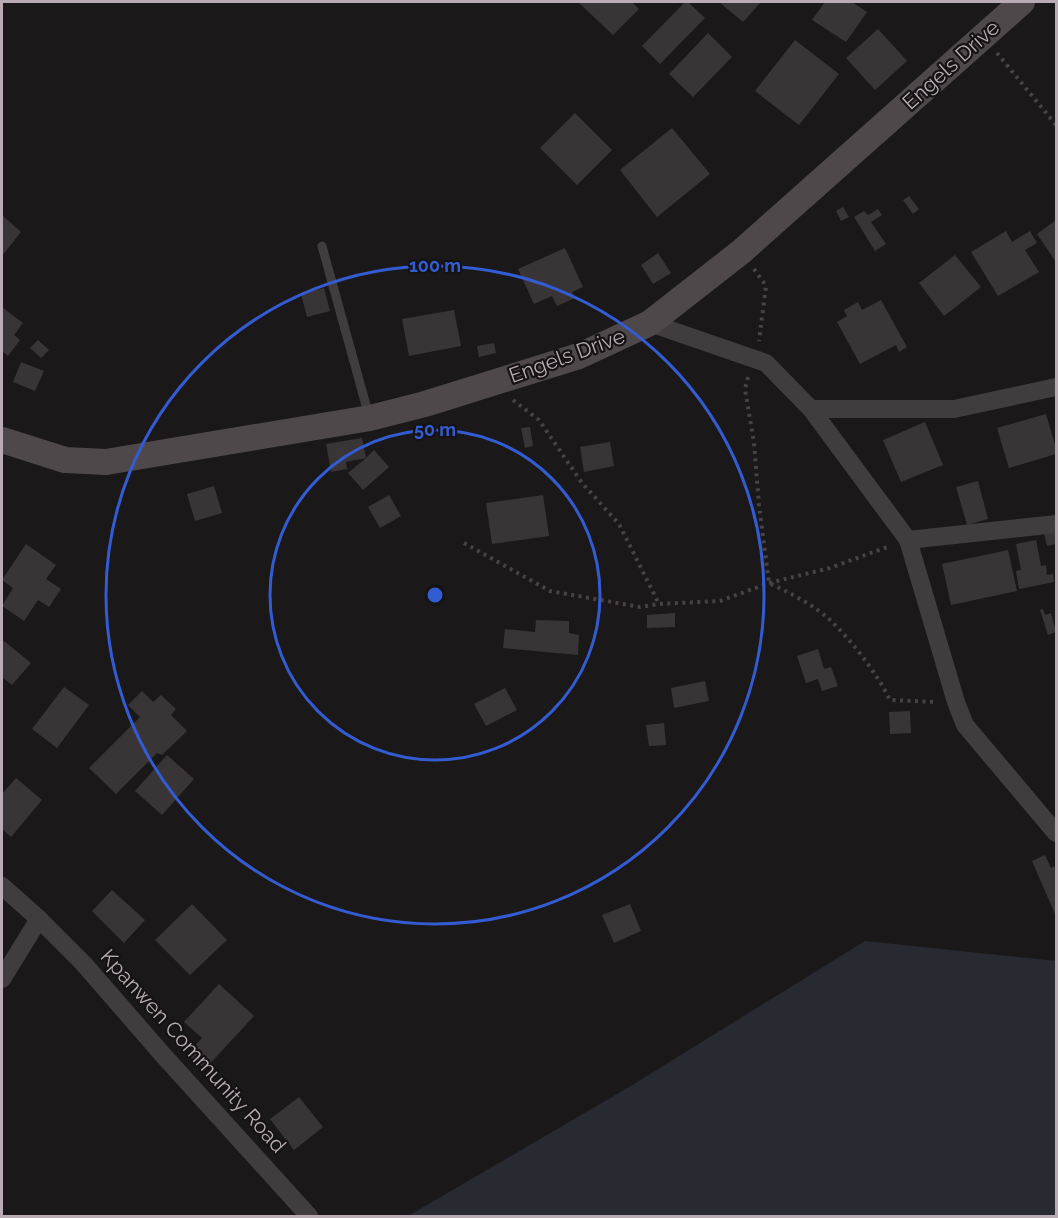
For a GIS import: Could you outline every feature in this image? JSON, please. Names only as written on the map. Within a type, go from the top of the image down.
[{"type":"street","name":"Engels Drive","points":[[2,440],[65,460],[106,462],[369,418],[425,404],[579,356],[650,323],[742,251],[983,36],[1010,5]]},
{"type":"street","points":[[650,323],[766,363],[811,409],[908,540],[956,702],[965,725],[1056,833]]},
{"type":"street","points":[[811,409],[954,409],[1056,387]]},
{"type":"street","points":[[908,540],[1056,524]]},
{"type":"street","name":"Kpanwen Community Road","points":[[2,886],[83,963],[309,1216]]},
{"type":"street","points":[[2,979],[39,919]]},
{"type":"lane","points":[[322,246],[369,418]]},
{"type":"path","points":[[983,36],[1056,125]]},
{"type":"path","points":[[742,251],[766,286],[759,340],[745,389],[754,442],[769,583]]},
{"type":"path","points":[[490,383],[539,420],[582,483],[620,524],[659,604]]},
{"type":"path","points":[[464,543],[550,591],[640,607],[720,601],[769,583],[830,568],[908,540]]},
{"type":"path","points":[[769,583],[795,596],[828,619],[877,674],[890,700],[956,702]]},
{"type":"shaded area","points":[[865,941],[1056,961],[1056,1216],[408,1216],[629,1087]]},
{"type":"building","points":[[578,2],[632,2],[639,9],[613,35]]},
{"type":"building","points":[[685,2],[688,2],[705,18],[660,64],[642,46]]},
{"type":"building","points":[[719,2],[761,2],[743,22]]},
{"type":"building","points":[[825,2],[852,2],[867,12],[846,42],[812,20]]},
{"type":"building","points":[[878,29],[907,61],[875,90],[846,58]]},
{"type":"building","points":[[708,33],[732,57],[693,97],[669,74]]},
{"type":"building","points":[[795,40],[839,74],[799,125],[755,91]]},
{"type":"building","points":[[575,113],[612,150],[577,185],[540,148]]},
{"type":"building","points":[[672,128],[710,174],[657,217],[620,170]]},
{"type":"building","points":[[909,196],[919,209],[913,214],[903,200]]},
{"type":"building","points":[[843,207],[849,217],[841,221],[836,211]]},
{"type":"building","points":[[878,209],[882,215],[871,222],[886,244],[875,251],[854,217],[864,211],[868,215]]},
{"type":"building","points":[[2,215],[21,232],[2,256]]},
{"type":"building","points":[[1056,220],[1056,262],[1037,234]]},
{"type":"building","points":[[1006,231],[1012,242],[1030,231],[1037,243],[1025,250],[1039,272],[998,296],[971,252]]},
{"type":"building","points":[[565,248],[583,287],[572,292],[575,298],[557,306],[552,296],[534,304],[518,269]]},
{"type":"building","points":[[658,253],[671,273],[653,284],[641,265]]},
{"type":"building","points":[[955,255],[981,287],[944,316],[919,283]]},
{"type":"building","points":[[324,288],[330,311],[307,317],[301,294]]},
{"type":"building","points":[[881,300],[907,347],[899,352],[896,345],[860,364],[837,322],[847,316],[844,310],[858,302],[862,310]]},
{"type":"building","points":[[2,307],[23,323],[14,335],[20,340],[8,356],[2,351]]},
{"type":"building","points":[[454,310],[461,346],[409,356],[402,319]]},
{"type":"building","points":[[38,340],[49,350],[41,358],[30,348]]},
{"type":"building","points":[[494,343],[496,353],[479,357],[477,346]]},
{"type":"building","points":[[21,362],[44,371],[35,391],[13,382]]},
{"type":"building","points":[[1046,414],[1056,454],[1009,468],[997,428]]},
{"type":"building","points":[[925,422],[943,465],[901,482],[883,440]]},
{"type":"building","points":[[530,427],[533,446],[525,448],[521,428]]},
{"type":"building","points":[[362,438],[366,458],[346,462],[347,469],[331,472],[326,444]]},
{"type":"building","points":[[610,442],[614,466],[584,472],[580,447]]},
{"type":"building","points":[[374,450],[389,467],[363,490],[348,473]]},
{"type":"building","points":[[978,481],[988,519],[967,525],[956,487]]},
{"type":"building","points":[[214,486],[222,513],[195,521],[187,494]]},
{"type":"building","points":[[389,495],[401,516],[380,528],[368,507]]},
{"type":"building","points":[[543,495],[549,536],[492,544],[486,503]]},
{"type":"building","points":[[1056,531],[1056,544],[1047,546],[1044,533]]},
{"type":"building","points":[[1036,540],[1041,566],[1046,565],[1047,575],[1053,574],[1054,582],[1019,589],[1016,571],[1021,570],[1016,544]]},
{"type":"building","points":[[26,544],[56,565],[46,579],[61,589],[49,607],[38,600],[24,621],[2,606],[13,588],[2,580]]},
{"type":"building","points":[[1008,550],[1017,591],[951,605],[942,564]]},
{"type":"building","points":[[1043,609],[1045,615],[1051,613],[1056,632],[1048,635],[1040,610]]},
{"type":"building","points":[[675,613],[675,627],[647,628],[647,615]]},
{"type":"building","points":[[536,620],[569,621],[569,633],[579,635],[578,655],[503,648],[505,629],[535,632]]},
{"type":"building","points":[[4,641],[31,663],[12,685],[2,677],[2,643]]},
{"type":"building","points":[[818,649],[824,669],[831,667],[838,686],[822,691],[818,679],[806,683],[797,656]]},
{"type":"building","points":[[705,681],[709,701],[674,708],[671,688]]},
{"type":"building","points":[[64,687],[89,705],[57,748],[32,729]]},
{"type":"building","points":[[505,688],[517,710],[486,726],[474,704]]},
{"type":"building","points":[[142,691],[153,702],[161,695],[176,709],[171,715],[187,731],[162,755],[157,753],[116,794],[89,768],[140,717],[128,705]]},
{"type":"building","points":[[910,711],[911,733],[890,734],[889,712]]},
{"type":"building","points":[[664,723],[666,745],[649,746],[646,725]]},
{"type":"building","points":[[167,755],[194,779],[162,815],[135,791]]},
{"type":"building","points":[[16,778],[42,800],[11,837],[2,829],[2,794]]},
{"type":"building","points":[[1045,855],[1051,868],[1054,866],[1056,871],[1055,914],[1032,861]]},
{"type":"building","points":[[112,890],[145,920],[124,943],[92,911]]},
{"type":"building","points":[[192,904],[227,940],[190,975],[155,940]]},
{"type":"building","points":[[630,904],[641,931],[614,943],[602,915]]},
{"type":"building","points":[[219,984],[254,1016],[205,1069],[187,1054],[202,1038],[184,1022]]},
{"type":"building","points":[[299,1097],[323,1127],[294,1150],[270,1119]]}]
